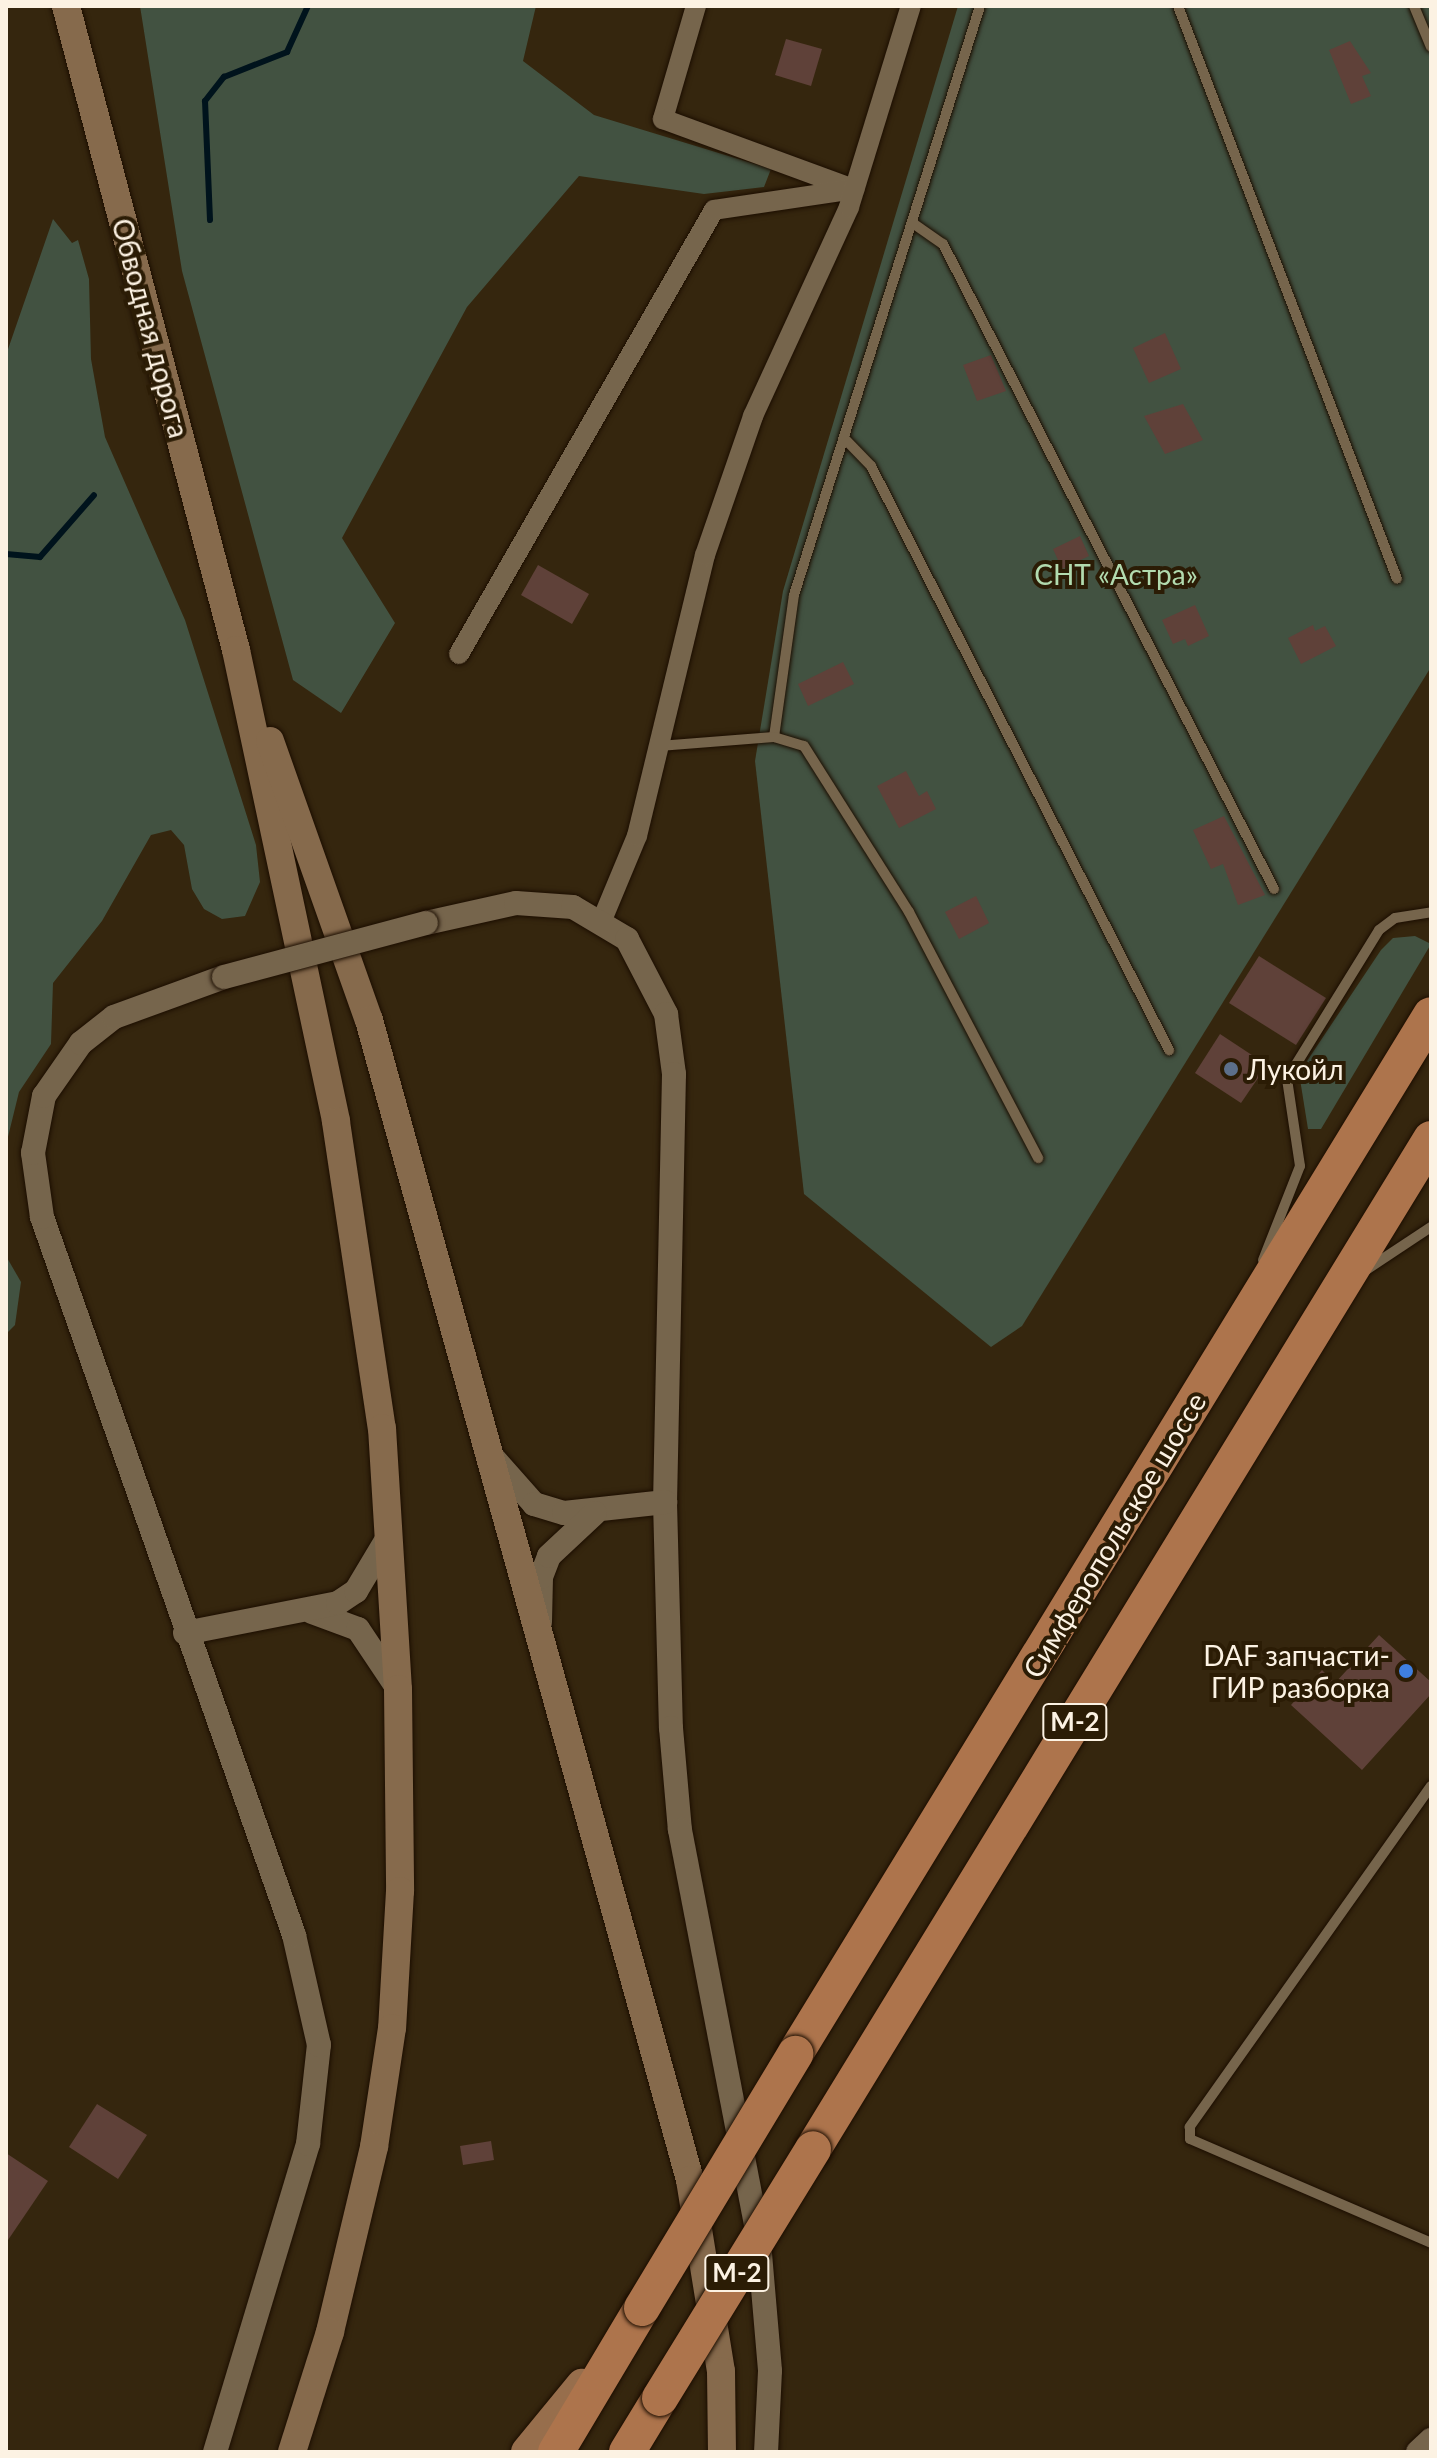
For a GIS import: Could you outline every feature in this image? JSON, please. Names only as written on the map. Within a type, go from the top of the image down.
[{"type":"highway","name":"Симферопольское шоссе","points":[[637,2316],[1431,1015]]},
{"type":"highway","name":"М-2","points":[[627,2452],[1431,1139]]},
{"type":"highway","name":"М-2","points":[[556,2452],[637,2316]]},
{"type":"main road","name":"Обводная дорога","points":[[66,6],[236,650]]},
{"type":"main road","points":[[236,650],[369,1020],[540,1628],[690,2180],[721,2371],[722,2452]]},
{"type":"main road","points":[[236,650],[336,1122],[382,1428],[398,1689],[400,1891],[392,2028],[374,2147],[330,2332],[292,2452]]},
{"type":"main road","points":[[527,2452],[637,2316]]},
{"type":"street","points":[[696,6],[663,119],[854,189]]},
{"type":"street","points":[[602,920],[637,836],[705,555],[753,416],[854,189],[911,6]]},
{"type":"street","points":[[459,654],[714,210],[854,189]]},
{"type":"street","points":[[215,2452],[308,2144],[319,2045],[294,1935],[185,1633],[42,1217],[33,1153],[44,1096],[81,1043],[127,1011],[224,977],[426,923],[516,903],[573,907],[602,920],[647,967],[666,1014],[674,1074],[665,1502],[666,1628],[680,1830],[759,2242],[770,2371],[766,2452]]},
{"type":"street","points":[[492,1455],[512,1486],[534,1504],[595,1513],[665,1502]]},
{"type":"street","points":[[540,1628],[541,1577],[549,1556],[595,1513]]},
{"type":"street","points":[[185,1633],[309,1611],[356,1591],[387,1539]]},
{"type":"street","points":[[309,1611],[358,1629],[398,1689]]},
{"type":"street","points":[[1418,2452],[1431,2440]]},
{"type":"lane","points":[[774,737],[794,595],[846,440],[980,6]]},
{"type":"lane","points":[[1178,6],[1397,579]]},
{"type":"lane","points":[[1414,6],[1431,47]]},
{"type":"lane","points":[[914,224],[943,244],[1274,889]]},
{"type":"lane","points":[[846,440],[871,466],[1169,1050]]},
{"type":"lane","points":[[659,746],[774,737],[804,746],[885,874],[1038,1158]]},
{"type":"lane","points":[[1242,1328],[1300,1166],[1287,1079],[1379,930],[1395,918],[1431,912]]},
{"type":"lane","points":[[1335,1293],[1431,1227]]},
{"type":"lane","points":[[1431,1786],[1190,2127],[1190,2139],[1431,2243]]},
{"type":"green space","points":[[140,6],[536,6],[523,61],[594,115],[771,169],[764,187],[704,194],[579,176],[467,307],[342,538],[395,623],[341,713],[293,680],[182,271]]},
{"type":"green space","name":"СНТ «Астра»","points":[[958,6],[1431,6],[1431,667],[1022,1326],[991,1347],[804,1194],[755,761],[783,591]]},
{"type":"green space","points":[[53,219],[72,243],[78,240],[89,279],[91,359],[105,437],[185,620],[256,845],[260,882],[245,916],[222,919],[204,909],[192,889],[184,845],[171,830],[151,835],[102,921],[53,983],[51,1044],[19,1092],[6,1145],[6,355]]},
{"type":"green space","points":[[1415,936],[1431,944],[1321,1129],[1308,1129],[1299,1073],[1381,950],[1393,938]]},
{"type":"green space","points":[[6,1256],[21,1282],[15,1325],[6,1334]]},
{"type":"building","points":[[786,39],[822,49],[811,86],[775,75]]},
{"type":"building","points":[[1350,41],[1371,73],[1362,76],[1371,96],[1351,104],[1329,50]]},
{"type":"building","points":[[1165,333],[1181,369],[1149,383],[1133,348]]},
{"type":"building","points":[[991,355],[1006,391],[977,401],[963,365]]},
{"type":"building","points":[[1183,404],[1203,440],[1165,454],[1144,416]]},
{"type":"building","points":[[1080,536],[1089,556],[1062,569],[1053,549]]},
{"type":"building","points":[[538,565],[589,594],[572,624],[521,595]]},
{"type":"building","points":[[1195,605],[1209,636],[1188,646],[1185,639],[1173,644],[1162,620]]},
{"type":"building","points":[[1313,625],[1315,631],[1325,626],[1336,646],[1301,664],[1288,638]]},
{"type":"building","points":[[843,662],[854,684],[808,706],[798,684]]},
{"type":"building","points":[[906,771],[919,796],[927,791],[936,809],[899,828],[877,786]]},
{"type":"building","points":[[1224,816],[1265,895],[1238,905],[1223,864],[1211,869],[1193,830]]},
{"type":"building","points":[[976,896],[989,923],[959,939],[945,912]]},
{"type":"building","points":[[1259,956],[1326,998],[1296,1045],[1229,1003]]},
{"type":"building","name":"Лукойл","points":[[1220,1034],[1267,1065],[1241,1103],[1195,1073]]},
{"type":"building","points":[[1379,1635],[1431,1682],[1431,1694],[1362,1770],[1291,1705],[1322,1670],[1335,1683]]},
{"type":"building","points":[[97,2104],[147,2135],[118,2179],[69,2147]]},
{"type":"building","points":[[491,2141],[494,2160],[463,2165],[460,2146]]},
{"type":"building","points":[[6,2153],[48,2181],[6,2243]]},
{"type":"waterway","points":[[210,220],[205,101],[224,77],[287,52],[308,6]]},
{"type":"waterway","points":[[6,554],[40,557],[94,495]]},
{"type":"place","name":"Лукойл","points":[[1231,1069]]},
{"type":"place","name":"DAF запчасти- ГИР разборка","points":[[1406,1671]]}]
